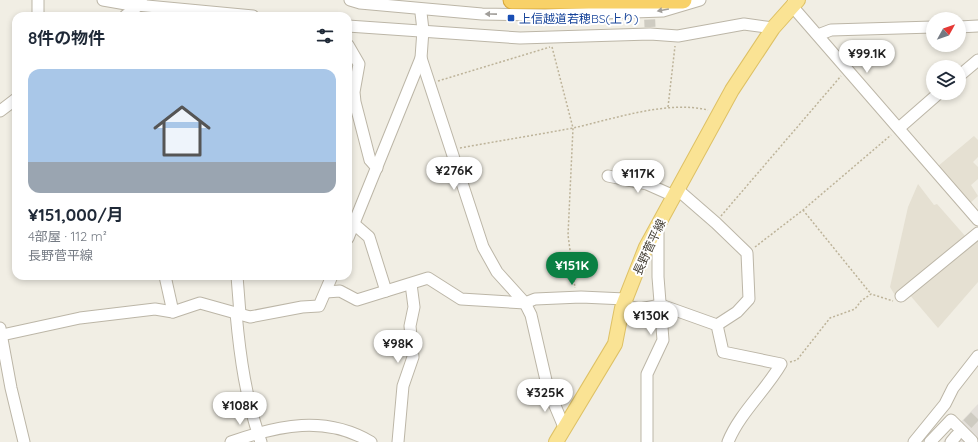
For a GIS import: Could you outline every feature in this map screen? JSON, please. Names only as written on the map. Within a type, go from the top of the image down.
[{"type":"highway","points":[[512,0],[683,0]]},
{"type":"main road","name":"長野菅平線","points":[[556,442],[615,344],[624,302],[646,247],[736,84],[773,28],[794,2]]},
{"type":"street","points":[[38,0],[38,12]]},
{"type":"street","points":[[103,0],[141,7],[203,12]]},
{"type":"street","points":[[350,0],[360,3],[482,14],[545,15],[663,11],[700,0]]},
{"type":"street","points":[[794,2],[818,35],[978,220]]},
{"type":"street","points":[[132,12],[141,7]]},
{"type":"street","points":[[352,229],[421,58],[423,30],[421,13]]},
{"type":"street","points":[[352,26],[423,30],[551,42],[650,31],[676,36],[744,24],[773,28]]},
{"type":"street","points":[[966,27],[978,26]]},
{"type":"street","points":[[818,35],[831,30],[926,27]]},
{"type":"street","points":[[352,52],[359,64],[352,99]]},
{"type":"street","points":[[421,58],[431,83],[483,248],[497,272],[525,303],[531,315],[541,352],[548,389],[564,427]]},
{"type":"street","points":[[966,70],[978,60]]},
{"type":"street","points":[[898,128],[931,100]]},
{"type":"street","points":[[0,111],[12,102]]},
{"type":"street","points":[[352,105],[370,160],[377,168]]},
{"type":"street","points":[[608,176],[647,184],[676,193],[716,223],[747,253],[749,299],[737,312],[717,325]]},
{"type":"street","points":[[354,224],[369,237],[386,291]]},
{"type":"street","points":[[647,442],[647,374],[663,340],[658,277],[658,226]]},
{"type":"street","points":[[901,296],[978,233]]},
{"type":"street","points":[[326,292],[340,291],[357,300],[428,278],[461,299],[525,303],[535,299],[577,297],[624,302],[640,309],[661,305],[717,325]]},
{"type":"street","points":[[165,280],[173,312]]},
{"type":"street","points":[[237,280],[240,357],[259,437]]},
{"type":"street","points":[[24,442],[11,388],[1,331],[80,318],[155,309],[173,312],[200,304],[250,317],[302,307],[319,306],[330,280]]},
{"type":"street","points":[[398,442],[403,386],[413,357],[410,326],[414,307],[411,284]]},
{"type":"street","points":[[717,325],[723,352],[781,364],[771,382],[757,397],[728,442]]},
{"type":"street","points":[[914,442],[945,404],[953,388],[978,356]]},
{"type":"street","points":[[930,442],[951,420],[972,441]]},
{"type":"street","points":[[231,442],[259,437],[295,425],[332,427],[357,434],[371,442]]},
{"type":"path","points":[[668,107],[676,36]]},
{"type":"path","points":[[431,83],[551,42],[573,128],[568,235],[577,297]]},
{"type":"path","points":[[716,223],[847,69]]},
{"type":"path","points":[[452,150],[573,128],[668,107],[693,106],[708,110],[718,115]]},
{"type":"path","points":[[747,253],[803,210],[898,128]]},
{"type":"path","points":[[803,210],[871,294],[890,300],[898,300],[901,296]]},
{"type":"path","points":[[781,364],[797,360],[830,318],[855,310],[861,301],[871,294]]},
{"type":"shaded area","points":[[974,136],[978,140],[978,157],[973,162],[978,167],[978,179],[971,185],[978,196],[969,204],[937,167]]},
{"type":"shaded area","points":[[918,184],[934,205],[937,204],[966,237],[896,297],[890,287],[908,207]]},
{"type":"shaded area","points":[[978,236],[978,282],[938,328],[909,294]]},
{"type":"shaded area","points":[[978,404],[978,442],[943,442],[957,426]]},
{"type":"tunnel","points":[[649,3],[650,27]]},
{"type":"tunnel","points":[[956,436],[978,413]]},
{"type":"place","name":"上信越道若穂BS(上り)","points":[[511,18]]}]
